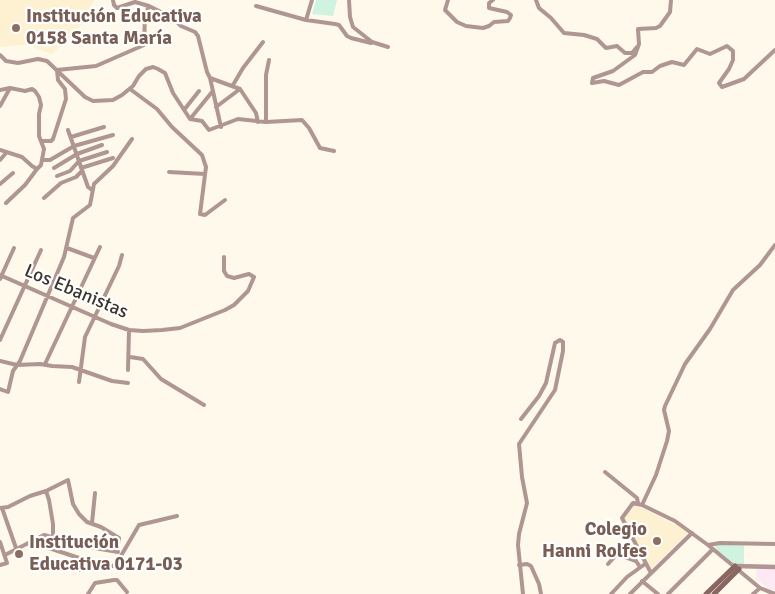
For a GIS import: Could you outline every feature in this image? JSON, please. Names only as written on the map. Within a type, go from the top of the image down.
[{"type":"main road","points":[[706,594],[739,567]]},
{"type":"main road","points":[[714,594],[739,567]]},
{"type":"street","points":[[114,0],[114,5],[117,8],[134,2],[149,6],[173,18],[181,26],[197,34],[210,78],[221,127]]},
{"type":"street","points":[[306,20],[312,0]]},
{"type":"street","points":[[349,0],[350,17],[353,27],[372,42]]},
{"type":"street","points":[[448,0],[445,10],[457,22],[466,26],[483,28],[494,22],[508,21],[510,18],[511,15],[507,12],[489,8],[489,4],[493,0]]},
{"type":"street","points":[[536,0],[539,8],[564,33],[584,35],[596,39],[606,48],[617,46],[625,53],[633,52],[639,44]]},
{"type":"street","points":[[671,0],[670,12],[660,26],[638,29],[639,44],[634,56],[613,71],[593,78],[592,83],[604,81],[619,85],[643,72],[652,72],[660,66],[672,62],[684,64],[697,49],[710,54],[726,46],[732,51],[733,60],[719,83],[722,87],[744,79],[775,50]]},
{"type":"street","points":[[57,70],[96,66],[144,46],[145,16],[149,6]]},
{"type":"street","points":[[256,6],[306,20],[336,24],[351,38],[388,47]]},
{"type":"street","points":[[233,85],[243,68],[263,42]]},
{"type":"street","points":[[0,55],[6,61],[18,63],[38,59],[47,61],[88,100],[113,100],[130,89],[139,76],[146,69],[152,67],[164,72],[173,93],[190,119],[202,121],[209,130],[238,119],[258,122],[302,120],[309,128],[320,148],[334,151]]},
{"type":"street","points":[[266,122],[266,75],[269,60]]},
{"type":"street","points":[[41,141],[51,141],[53,139],[66,99],[65,89],[58,80],[57,70]]},
{"type":"street","points":[[210,78],[240,89],[256,113],[258,122]]},
{"type":"street","points":[[0,106],[10,88]]},
{"type":"street","points":[[0,90],[10,88],[32,89],[39,97],[41,105],[39,126],[44,149],[42,160],[37,169],[25,185],[6,203]]},
{"type":"street","points":[[130,89],[157,109],[179,134],[200,152],[205,162],[200,214],[205,215],[225,200]]},
{"type":"street","points":[[216,106],[240,89]]},
{"type":"street","points":[[184,110],[199,91]]},
{"type":"street","points":[[190,119],[212,92]]},
{"type":"street","points":[[71,137],[104,127]]},
{"type":"street","points":[[68,130],[89,188],[92,190]]},
{"type":"street","points":[[42,160],[50,160],[74,146],[113,135]]},
{"type":"street","points":[[0,389],[8,392],[13,371],[48,296],[67,248],[73,218],[90,205],[94,184],[113,166],[132,139]]},
{"type":"street","points":[[54,168],[77,154],[102,145]]},
{"type":"street","points":[[0,150],[22,157],[37,169]]},
{"type":"street","points":[[0,160],[7,152]]},
{"type":"street","points":[[56,176],[70,171],[79,161],[107,152]]},
{"type":"street","points":[[44,198],[61,183],[76,177],[82,170],[113,158]]},
{"type":"street","points":[[170,172],[205,174]]},
{"type":"street","points":[[0,184],[12,173]]},
{"type":"street","points":[[640,504],[656,475],[666,447],[669,431],[664,410],[685,364],[710,329],[733,290],[760,265],[775,245]]},
{"type":"street","points":[[45,364],[100,247]]},
{"type":"street","points":[[0,276],[14,248]]},
{"type":"street","points":[[67,248],[94,258]]},
{"type":"street","points":[[0,340],[41,250]]},
{"type":"street","points":[[79,382],[84,344],[122,256]]},
{"type":"street","name":"Los Ebanistas","points":[[0,276],[129,330],[143,331],[180,328],[196,323],[234,305],[248,291],[254,277],[250,274],[234,278],[227,276],[224,271],[224,257]]},
{"type":"street","points":[[128,370],[130,357],[129,330]]},
{"type":"street","points":[[522,419],[546,383],[555,343],[560,340],[563,342],[563,351],[555,390],[519,444],[522,478],[527,503],[519,534],[519,565],[523,594]]},
{"type":"street","points":[[130,357],[143,359],[160,379],[204,405]]},
{"type":"street","points":[[0,361],[17,365],[45,364],[72,366],[112,381],[128,383]]},
{"type":"street","points":[[606,472],[637,498],[640,504]]},
{"type":"street","points":[[16,548],[1,508],[8,507],[68,480],[76,509],[83,519],[119,538],[117,551]]},
{"type":"street","points":[[46,491],[53,524],[53,537]]},
{"type":"street","points":[[92,524],[95,493]]},
{"type":"street","points":[[651,574],[622,518],[631,505],[640,504],[675,521],[739,567],[760,588],[775,594]]},
{"type":"street","points":[[43,561],[80,570],[116,564],[139,525],[177,516]]},
{"type":"street","points":[[630,594],[692,533]]},
{"type":"street","points":[[5,555],[40,536],[53,537],[89,547],[117,551],[122,555]]},
{"type":"street","points":[[0,542],[7,563],[0,565]]},
{"type":"street","points":[[708,545],[720,543],[775,544]]},
{"type":"street","points":[[46,547],[88,561],[100,568]]},
{"type":"street","points":[[668,594],[713,549]]},
{"type":"street","points":[[608,564],[617,554],[636,560],[640,567]]},
{"type":"street","points":[[519,565],[527,564],[531,566],[541,594]]},
{"type":"street","points":[[611,594],[627,577],[645,564]]},
{"type":"street","points":[[739,567],[775,567]]},
{"type":"street","points":[[88,594],[95,583],[114,580],[117,580],[127,592]]},
{"type":"street","points":[[642,582],[658,594]]},
{"type":"street","points":[[753,594],[760,588]]},
{"type":"shaded area","points":[[0,0],[94,0],[80,27],[50,54],[29,45],[0,47]]},
{"type":"shaded area","name":"Colegio Hanni Rolfes","points":[[634,504],[671,523],[677,524],[688,533],[650,570],[623,519]]},
{"type":"shaded area","points":[[757,568],[775,568],[775,590],[770,590],[756,579]]},
{"type":"green space","points":[[316,0],[337,0],[333,16],[312,14]]},
{"type":"green space","points":[[716,545],[744,545],[744,564],[734,565],[715,549]]},
{"type":"place","name":"Institución Educativa 0158 Santa María","points":[[16,28]]},
{"type":"place","name":"Colegio Hanni Rolfes","points":[[657,541]]},
{"type":"place","name":"Institución Educativa 0171-03","points":[[19,554]]}]
